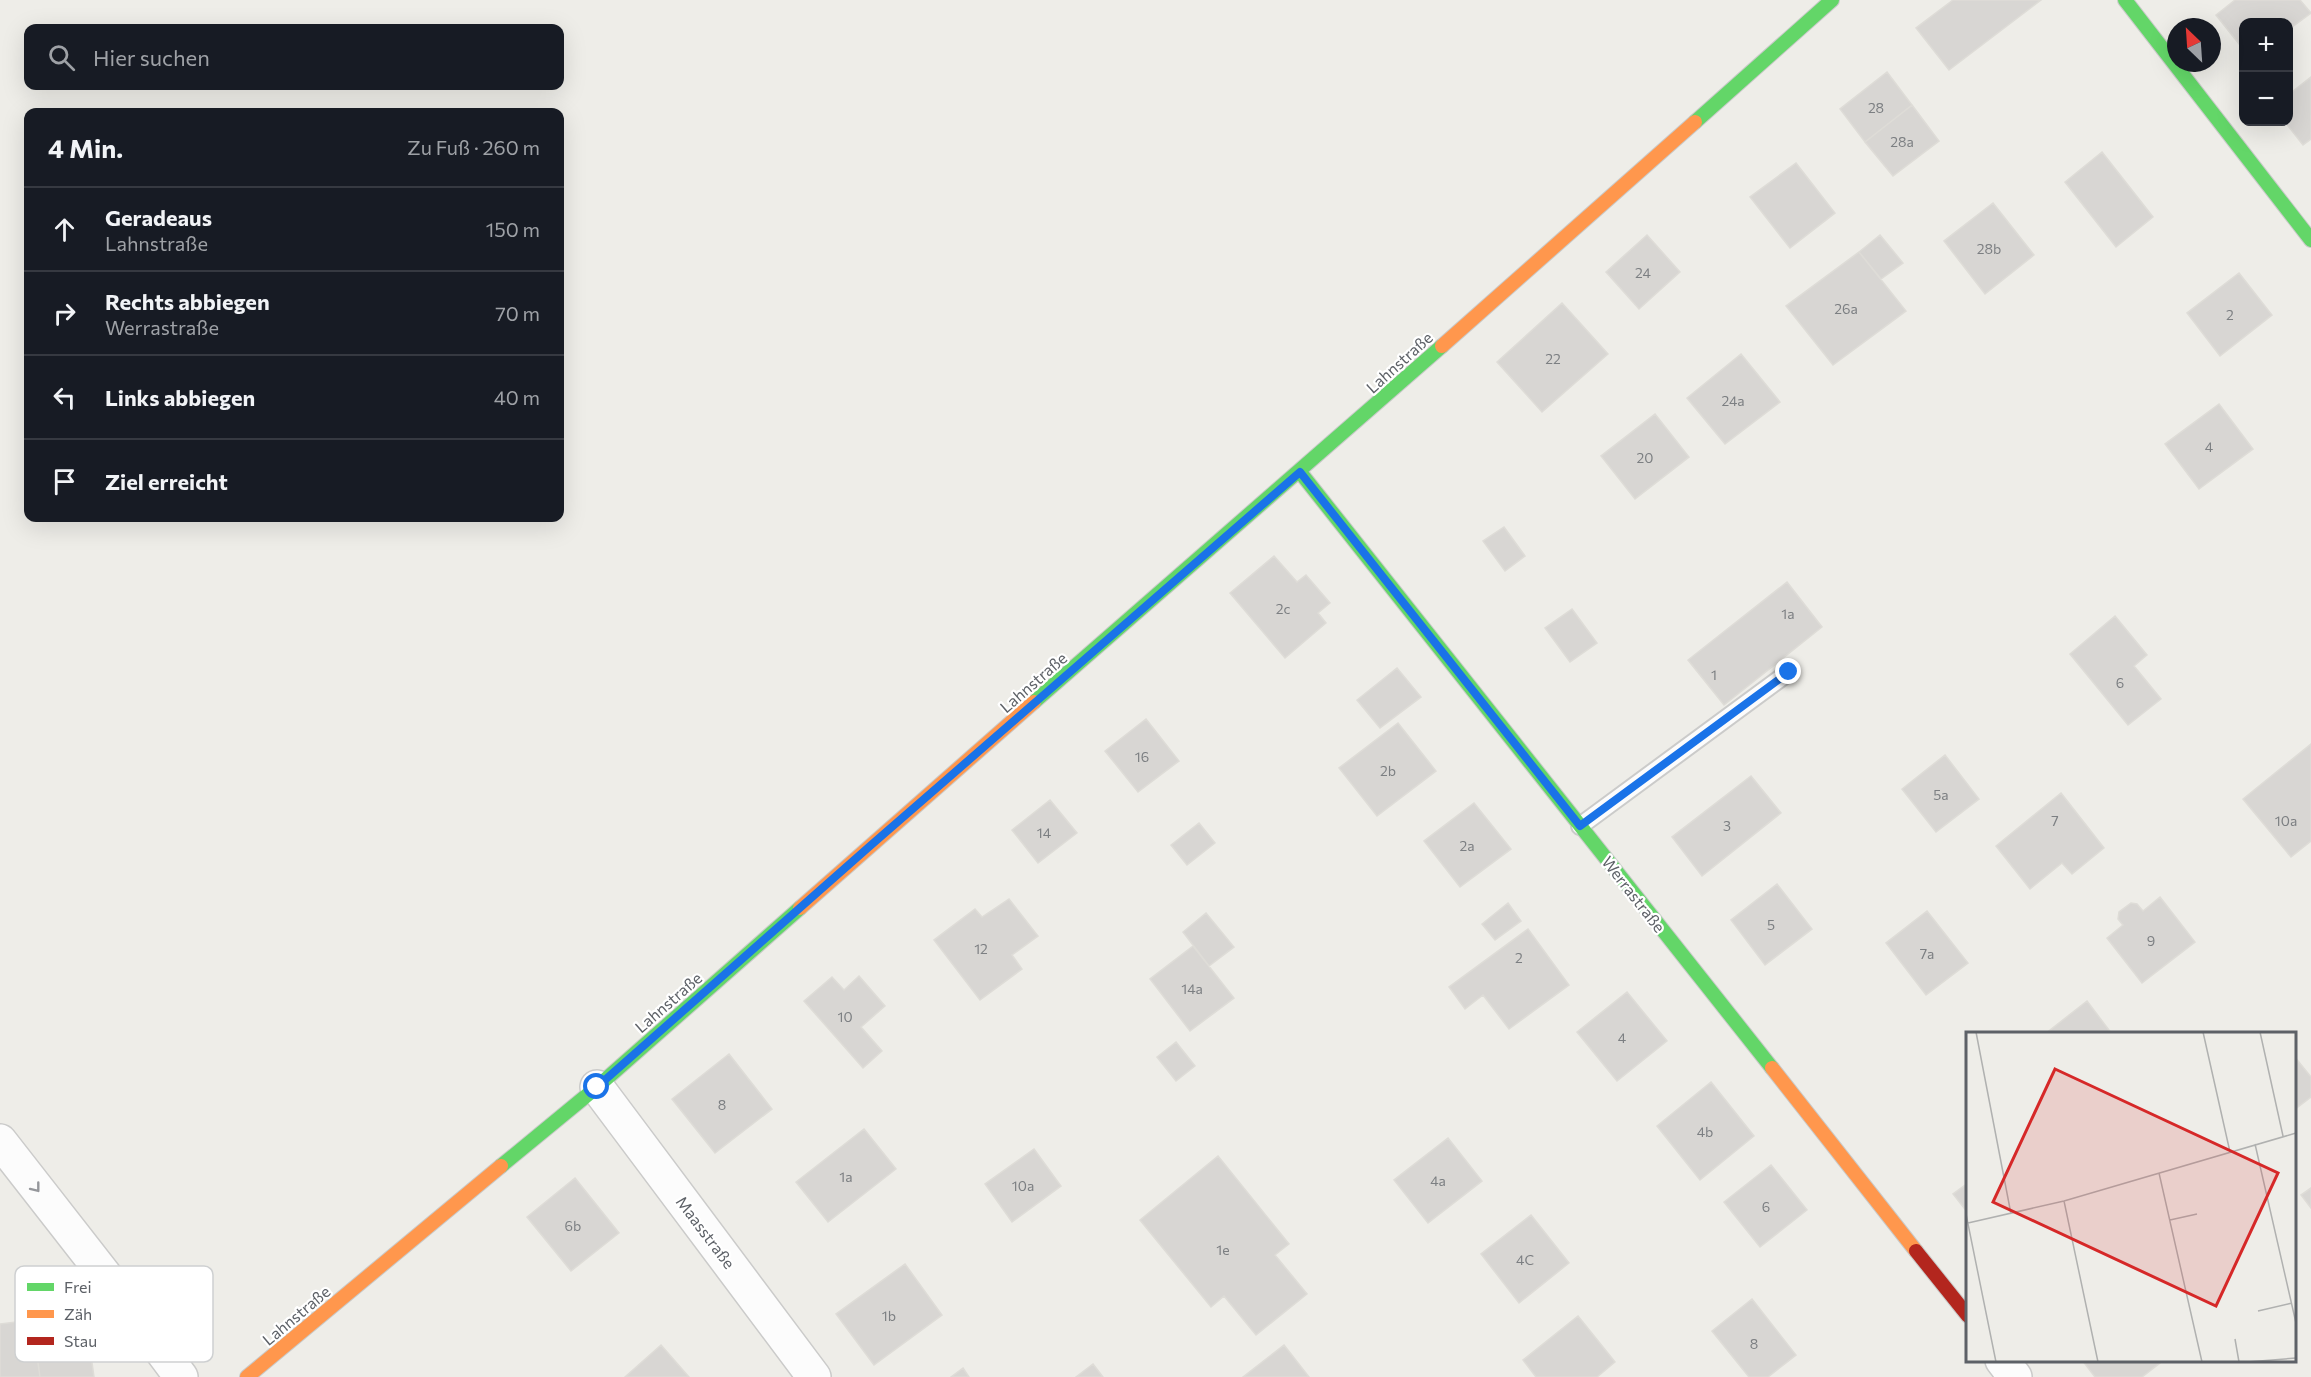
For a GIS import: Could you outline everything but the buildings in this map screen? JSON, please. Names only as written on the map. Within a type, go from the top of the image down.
[{"type":"street","points":[[2125,0],[2311,240]]},
{"type":"street","name":"Lahnstraße","points":[[246,1377],[597,1087],[1300,472],[1825,2]]},
{"type":"street","name":"Werrastraße","points":[[1300,472],[1966,1313]]},
{"type":"street","name":"Maasstraße","points":[[597,1087],[814,1377]]},
{"type":"street","points":[[0,1141],[98,1266]]},
{"type":"street","points":[[170,1362],[181,1377]]},
{"type":"street","points":[[2004,1362],[2015,1377]]},
{"type":"lane","points":[[1580,826],[1789,672]]},
{"type":"traffic: fast","points":[[1695,122],[1832,0]]},
{"type":"traffic: fast","points":[[2125,0],[2311,240]]},
{"type":"traffic: fast","points":[[1034,702],[1442,346]]},
{"type":"traffic: fast","points":[[1300,472],[1772,1068]]},
{"type":"traffic: fast","points":[[501,1166],[597,1087],[800,908]]},
{"type":"traffic: slow","points":[[1442,346],[1695,122]]},
{"type":"traffic: slow","points":[[800,908],[1034,702]]},
{"type":"traffic: slow","points":[[1772,1068],[1916,1251]]},
{"type":"traffic: slow","points":[[247,1377],[501,1166]]},
{"type":"traffic: jam","points":[[1916,1251],[1966,1314]]},
{"type":"route","points":[[597,1087],[1300,472],[1580,826],[1789,672]]}]
